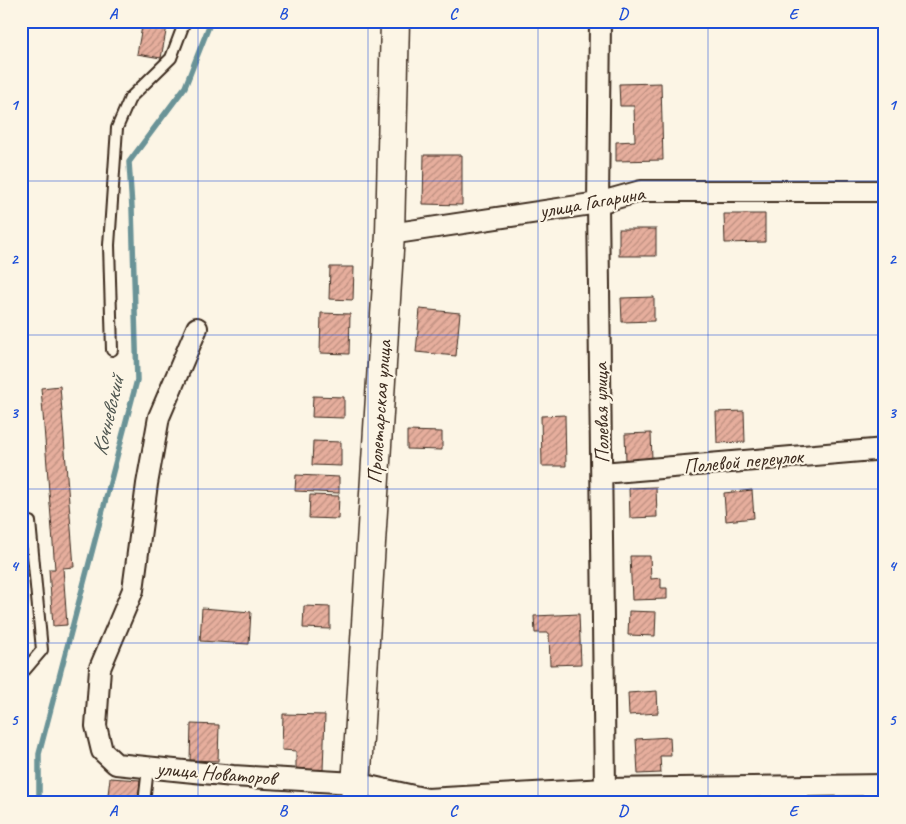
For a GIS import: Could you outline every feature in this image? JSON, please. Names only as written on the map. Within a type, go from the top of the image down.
[{"type":"street","name":"Пролетарская улица","points":[[355,793],[390,234],[395,21]]},
{"type":"street","name":"Полевая улица","points":[[600,21],[598,203],[609,796]]},
{"type":"street","name":"улица Гагарина","points":[[390,234],[598,203],[641,191],[885,191]]},
{"type":"street","name":"улица Новаторов","points":[[198,328],[159,417],[147,484],[133,590],[100,668],[96,726],[102,751],[116,764],[233,776],[355,793],[427,799],[609,796],[885,785]]},
{"type":"street","name":"Полевой переулок","points":[[602,473],[885,449]]},
{"type":"lane","points":[[112,350],[109,245],[118,128],[130,98],[171,58],[185,21]]},
{"type":"lane","points":[[21,670],[25,670],[42,650],[30,522]]},
{"type":"lane","points":[[144,803],[148,768]]},
{"type":"building","points":[[143,21],[168,21],[161,58],[137,54]]},
{"type":"building","points":[[796,21],[830,21],[830,27],[796,27]]},
{"type":"building","points":[[661,83],[663,160],[616,161],[616,142],[635,141],[634,106],[620,106],[619,84]]},
{"type":"building","points":[[424,155],[462,155],[462,205],[423,204]]},
{"type":"building","points":[[724,214],[765,214],[765,242],[725,243]]},
{"type":"building","points":[[619,229],[656,229],[656,256],[619,256]]},
{"type":"building","points":[[330,267],[354,267],[353,300],[329,299]]},
{"type":"building","points":[[654,297],[654,321],[622,322],[621,298]]},
{"type":"building","points":[[420,309],[460,313],[456,356],[416,352]]},
{"type":"building","points":[[321,313],[350,314],[349,354],[320,353]]},
{"type":"building","points":[[60,386],[74,567],[63,568],[67,625],[53,626],[49,569],[55,569],[41,388]]},
{"type":"building","points":[[313,396],[344,397],[344,418],[312,417]]},
{"type":"building","points":[[744,411],[745,442],[717,443],[716,412]]},
{"type":"building","points":[[565,415],[566,466],[542,466],[541,416]]},
{"type":"building","points":[[407,431],[442,432],[442,450],[407,449]]},
{"type":"building","points":[[651,433],[652,459],[626,461],[625,434]]},
{"type":"building","points":[[313,441],[341,442],[341,466],[312,465]]},
{"type":"building","points":[[296,475],[339,477],[339,493],[295,491]]},
{"type":"building","points":[[656,487],[657,517],[630,518],[629,488]]},
{"type":"building","points":[[752,490],[754,518],[726,521],[724,493]]},
{"type":"building","points":[[310,495],[339,496],[338,519],[309,518]]},
{"type":"building","points":[[630,556],[650,556],[651,579],[661,578],[661,588],[667,588],[667,599],[632,600]]},
{"type":"building","points":[[304,606],[330,607],[330,629],[303,628]]},
{"type":"building","points":[[202,608],[251,612],[249,644],[200,641]]},
{"type":"building","points":[[629,611],[656,612],[655,636],[628,635]]},
{"type":"building","points":[[579,614],[581,664],[550,665],[549,633],[535,633],[534,616]]},
{"type":"building","points":[[21,624],[26,660],[21,660]]},
{"type":"building","points":[[657,691],[658,713],[629,715],[628,693]]},
{"type":"building","points":[[283,714],[325,715],[323,770],[296,769],[296,751],[282,750]]},
{"type":"building","points":[[191,724],[219,725],[218,761],[190,760]]},
{"type":"building","points":[[670,737],[671,756],[660,756],[661,773],[638,774],[636,739]]},
{"type":"building","points":[[110,778],[140,780],[138,803],[107,803]]},
{"type":"building","points":[[190,797],[214,798],[214,803],[190,803]]},
{"type":"waterway","name":"Кочневский","points":[[39,803],[39,754],[137,380],[129,162],[185,87],[211,21]]}]
